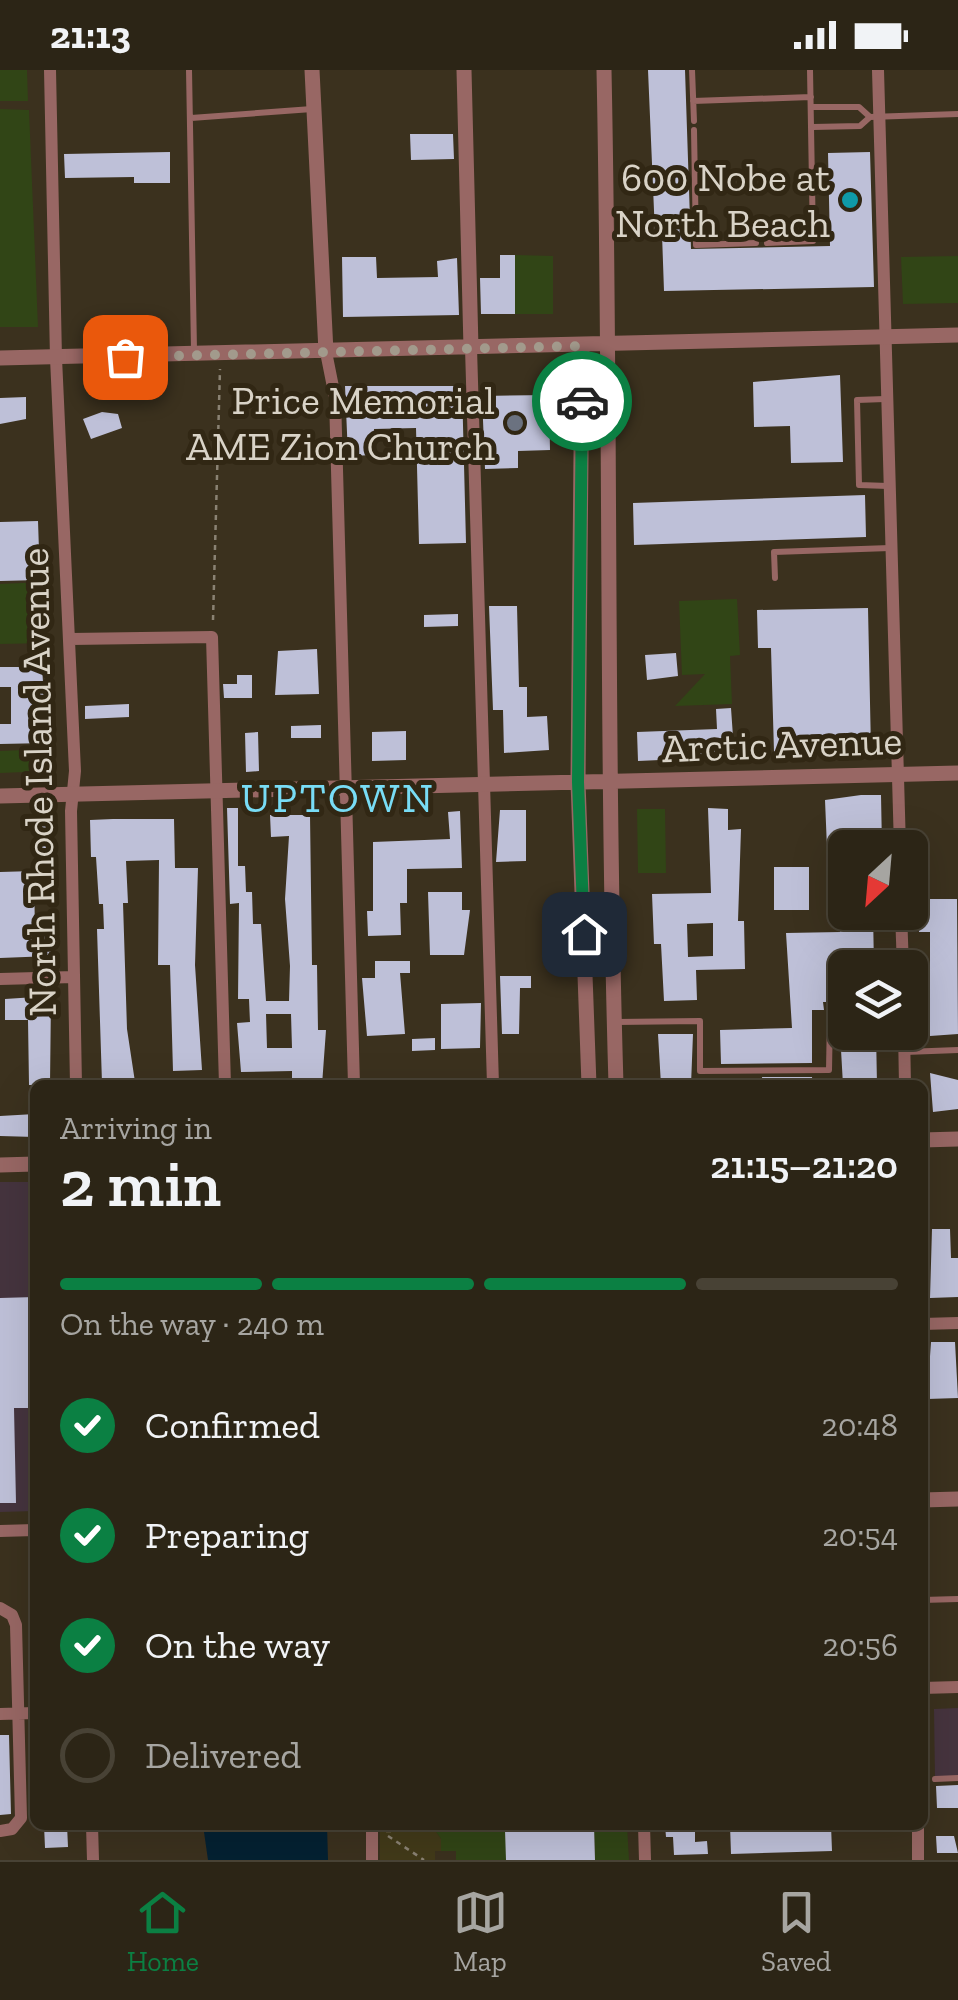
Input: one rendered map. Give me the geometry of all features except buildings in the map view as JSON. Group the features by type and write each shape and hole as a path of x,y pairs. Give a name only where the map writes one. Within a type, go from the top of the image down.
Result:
{"street":[{"name":"North Rhode Island Avenue","path":"50,70 56,358 72,639 76,1080"},
{"path":"312,70 326,352 335,397 354,1080"},
{"path":"464,70 492,1080"},
{"path":"604,70 610,346 607,782 616,1080"},
{"path":"878,70 874,117 886,339 900,830"},
{"path":"0,358 194,357 958,335"},
{"path":"582,346 578,782 589,1080"},
{"path":"72,639 212,637 220,790 225,1080"},
{"name":"Arctic Avenue","path":"0,796 958,773"},
{"path":"0,979 74,977"},
{"path":"905,1052 905,1080"},
{"path":"928,1140 958,1139"},
{"path":"0,1165 30,1164"},
{"path":"928,1324 958,1323"},
{"path":"928,1500 958,1498"},
{"path":"0,1531 30,1530"},
{"path":"0,1608 12,1615 16,1626 28,1713 21,1818 12,1828 0,1830"},
{"path":"928,1688 958,1687"},
{"path":"0,1714 28,1713"},
{"path":"92,1830 93,1860"},
{"path":"372,1830 372,1860"},
{"path":"644,1830 645,1860"},
{"path":"918,1830 918,1860"}],"lane":[{"path":"189,70 194,357"},
{"path":"692,70 696,245 756,243"},
{"path":"767,243 813,242 810,70"},
{"path":"694,101 811,98"},
{"path":"812,107 859,107 874,117"},
{"path":"191,118 312,110"},
{"path":"812,127 860,126 874,117 958,114"},
{"path":"887,399 857,400 859,485 890,486"},
{"path":"775,578 774,552 892,548"},
{"path":"614,1022 700,1021 700,1072 829,1070 829,1050"},
{"path":"905,1052 958,1050"},
{"path":"928,1600 958,1600"},
{"path":"936,1779 958,1778"}],"path":[{"path":"212,637 220,356"},
{"path":"376,1830 424,1860"}],"shaded area":[{"path":"0,1182 30,1182 30,1511 0,1512"},
{"path":"958,1708 958,1778 935,1779 934,1709"}],"green space":[{"path":"0,70 27,70 28,101 0,101"},
{"path":"0,109 29,110 38,327 0,327"},
{"path":"515,255 553,256 553,314 515,314"},
{"path":"958,256 958,303 903,304 901,257"},
{"path":"45,582 47,643 0,644 0,584"},
{"path":"737,599 740,655 730,656 732,704 675,706 705,674 682,675 679,601"},
{"path":"48,749 49,771 0,773 0,751"},
{"path":"637,809 665,809 666,873 638,873"},
{"path":"435,1830 533,1830 506,1860 456,1860 456,1851 441,1851 441,1839"},
{"path":"594,1830 627,1830 629,1860 595,1860"}],"sand":[{"path":"435,1830 441,1839 441,1851 435,1851 435,1860 380,1860 380,1831"}],"water":[{"path":"204,1830 327,1830 328,1860 208,1860"}],"way so far":[{"path":"125,357 582,346 582,401"}],"place":[{"name":"600 Nobe at North Beach","path":"850,200"},
{"name":"Price Memorial AME Zion Church","path":"515,423"}],"district":[{"name":"UPTOWN","path":"338,797"}],"route":[{"path":"582,401 578,782 584,934"}]}
